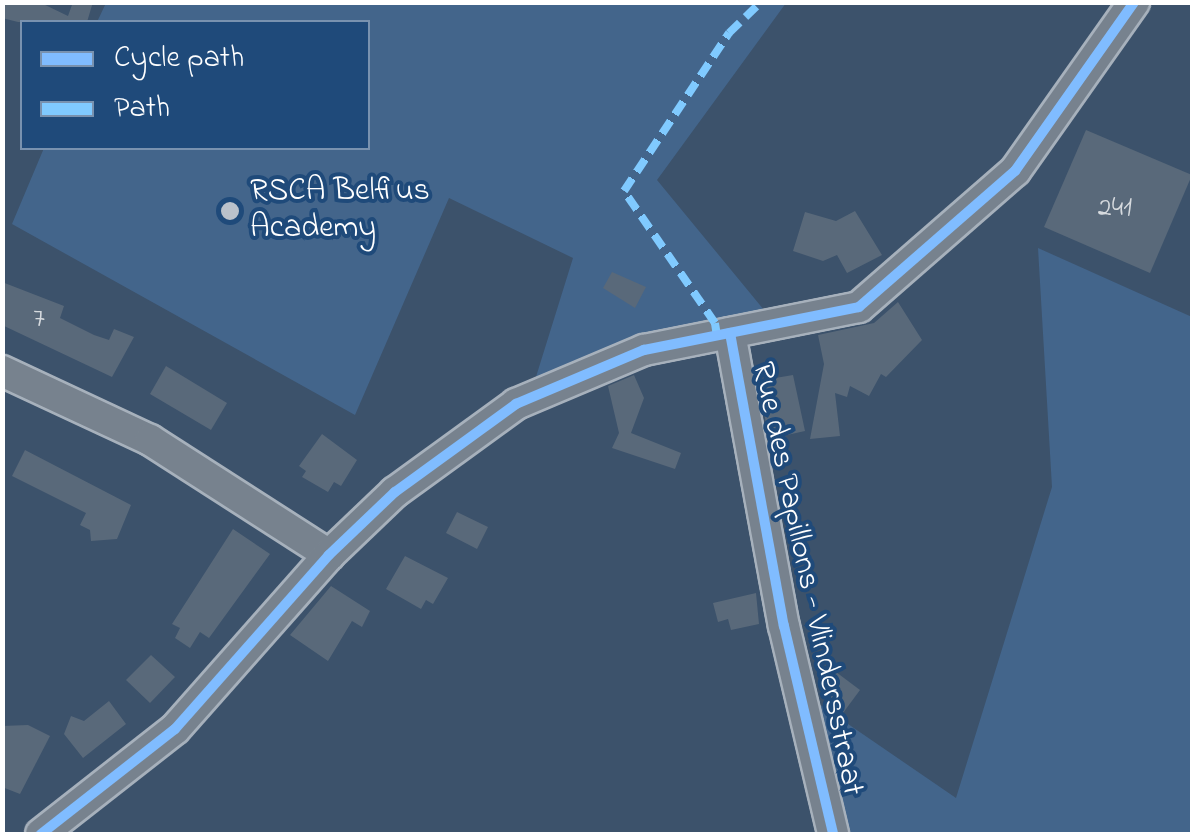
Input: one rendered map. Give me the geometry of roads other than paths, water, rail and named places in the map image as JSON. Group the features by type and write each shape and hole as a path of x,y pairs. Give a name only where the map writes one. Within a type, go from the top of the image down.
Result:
{"street":[{"path":"42,834 175,729 329,555 395,492 516,404 595,366 860,307 1015,171 1134,2"},
{"name":"Rue des Papillons - Vlindersstraat","path":"730,334 784,626 833,834"},
{"path":"2,371 150,440 329,555"}],"place":[{"name":"RSCA Belfius Academy","path":"230,211"}]}
